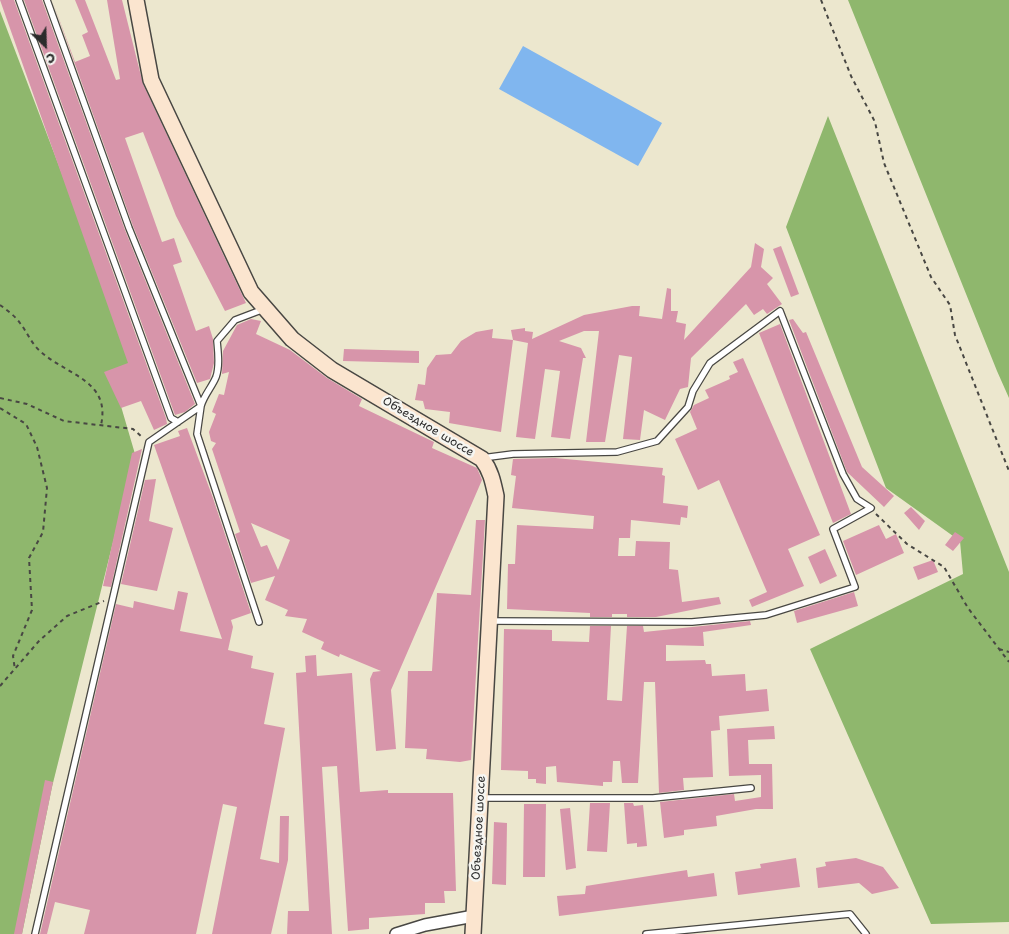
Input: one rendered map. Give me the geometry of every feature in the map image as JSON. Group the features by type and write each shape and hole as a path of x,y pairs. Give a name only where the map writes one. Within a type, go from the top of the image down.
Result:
{"street":[{"name":"Объездное шоссе","path":"136,0 151,80 251,292 292,340 332,370 480,458 489,468 496,496 473,934"},
{"path":"396,934 425,925 474,916"}],"lane":[{"path":"19,0 171,418 178,422"},
{"path":"47,0 129,228 201,406"},
{"path":"259,622 197,434 201,406 216,376 219,355 217,341 235,320 264,309"},
{"path":"480,458 513,454 618,452 657,441 688,407 693,392 710,362 780,311 843,474 857,499 871,508 833,529 855,587 766,615 687,622 489,621"},
{"path":"34,934 149,442 201,406"},
{"path":"480,798 653,798 751,788"},
{"path":"646,934 850,914 866,934"}],"path":[{"path":"821,0 851,76 875,122 884,163 931,277 950,306 955,335 1009,472"},
{"path":"0,305 20,322 40,351 74,374 85,378 100,396 103,415 101,425"},
{"path":"0,398 27,404 64,421 133,429 149,442"},
{"path":"0,408 26,424 37,448 47,488 43,532 29,558 32,610 13,656 15,670"},
{"path":"871,508 907,544 944,567 968,608 1009,662"},
{"path":"0,686 39,641 67,616 114,596"},
{"path":"999,649 1009,652"}],"green space":[{"path":"848,0 1009,0 1009,398 997,371"},
{"path":"0,11 131,355 118,396 135,454 52,787 22,934 0,934"},
{"path":"828,116 1009,572 1009,922 931,924 810,649 963,574 960,541 886,488 786,227"}],"water":[{"path":"523,46 662,123 638,166 499,89"}],"building":[{"path":"0,0 14,0 166,418 167,424 154,430 141,401 121,408 104,372 128,363"},
{"path":"24,0 42,0 125,230 195,404 185,412 175,415"},
{"path":"52,0 75,62 90,56 82,35 88,32 75,0 85,0 116,80 120,79 107,0 122,0 143,84 246,303 225,311 176,216 143,132 125,138 162,242 174,238 182,262 173,265 196,331 209,326 213,339 214,363 210,379 197,383 133,226"},
{"path":"755,243 764,249 761,267 773,278 767,284 782,304 767,314 763,309 754,315 746,304 691,358 688,387 680,389 665,420 644,410 640,440 623,439 632,357 619,355 605,442 586,442 599,331 584,331 559,341 581,348 586,358 583,358 570,439 551,437 560,371 545,369 535,439 516,437 528,343 513,340 511,330 525,328 525,331 533,332 532,339 584,315 632,306 640,306 639,316 662,319 667,288 671,289 671,311 678,311 676,322 686,324 684,340 751,267"},
{"path":"781,246 799,294 791,297 773,249"},
{"path":"251,319 261,321 256,334 290,350 327,378 362,399 359,406 434,442 432,448 477,468 482,480 391,690 396,749 376,751 370,679 373,672 381,671 340,654 339,657 321,649 324,642 302,632 307,619 285,616 288,610 265,600 275,576 251,583 235,534 240,532 212,449 216,443 211,441 209,432 216,414 212,412 219,394 224,395 229,372 222,374 223,351 237,325","holes":["251,523 290,540 278,570 267,545 261,547"]},
{"path":"793,319 803,333 806,332 862,467 894,496 884,507 847,472 789,320"},
{"path":"780,324 851,514 833,523 759,333"},
{"path":"493,329 492,338 513,340 501,432 449,423 450,412 425,409 423,401 415,400 418,384 425,385 427,368 436,355 451,354 461,341 476,332"},
{"path":"344,349 419,351 419,363 343,361"},
{"path":"743,358 820,535 788,549 804,586 752,607 749,600 767,592 719,480 698,490 675,439 697,429 690,412 694,405 709,398 705,390 730,379 729,376 738,372 733,362"},
{"path":"187,428 213,498 251,613 231,620 233,627 228,650 253,656 251,668 274,673 264,724 285,728 260,859 279,863 280,816 289,816 288,860 271,934 212,934 237,807 223,804 196,934 84,934 90,910 55,902 47,934 40,934 116,604 133,608 134,601 174,610 178,591 188,593 180,631 222,639 154,445 180,436 178,431"},
{"path":"142,449 111,587 103,586 132,453"},
{"path":"555,458 663,468 662,475 665,476 663,503 688,506 687,518 681,517 680,525 631,520 630,538 619,538 618,556 635,556 636,541 670,542 669,569 678,570 682,602 719,597 721,604 656,617 627,617 627,614 612,614 612,617 590,617 590,613 507,609 508,564 515,564 517,525 593,529 594,516 512,508 516,476 511,475 513,459"},
{"path":"156,479 149,521 173,528 157,591 121,584 145,480"},
{"path":"911,507 925,521 919,530 904,513"},
{"path":"476,520 485,520 471,760 460,762 426,759 427,749 405,748 408,671 432,671 437,593 471,595"},
{"path":"879,525 886,539 896,534 904,553 856,575 843,541"},
{"path":"955,532 964,538 953,551 945,545"},
{"path":"825,549 837,576 820,584 808,557"},
{"path":"933,560 938,572 918,580 913,567"},
{"path":"854,592 858,606 797,623 794,611"},
{"path":"750,621 751,625 703,632 704,646 666,645 666,661 705,660 706,664 711,664 712,676 745,674 746,691 767,689 769,711 719,716 720,730 711,731 713,777 683,778 684,790 659,793 655,682 644,682 638,783 622,783 620,761 613,761 612,782 603,782 603,786 557,782 556,766 546,767 546,784 536,783 536,779 528,779 528,771 501,770 504,629 552,630 552,641 589,642 590,626 611,626 607,700 622,701 627,626 643,626 644,632"},
{"path":"316,655 317,676 352,673 360,792 388,790 388,793 453,793 456,891 444,891 445,903 425,903 425,914 369,918 369,929 348,931 337,766 322,767 332,934 287,934 288,911 309,911 296,673 306,672 305,656"},
{"path":"774,726 775,739 748,740 749,764 772,764 773,809 756,809 716,816 717,826 684,830 684,835 664,838 660,802 734,794 735,801 761,797 761,775 729,776 727,729"},
{"path":"45,780 53,782 22,934 14,934"},
{"path":"590,803 610,803 607,852 587,851"},
{"path":"624,803 633,803 634,806 643,805 647,846 637,847 637,843 627,844"},
{"path":"524,804 546,804 545,877 523,877"},
{"path":"570,808 576,868 566,870 560,809"},
{"path":"494,822 507,823 506,885 492,884"},
{"path":"796,858 800,887 738,895 735,872 761,868 760,864"},
{"path":"856,858 883,867 899,888 872,894 859,883 818,888 816,868 826,866 825,862"},
{"path":"687,870 688,877 714,873 717,896 559,916 557,896 585,894 586,886"}]}
